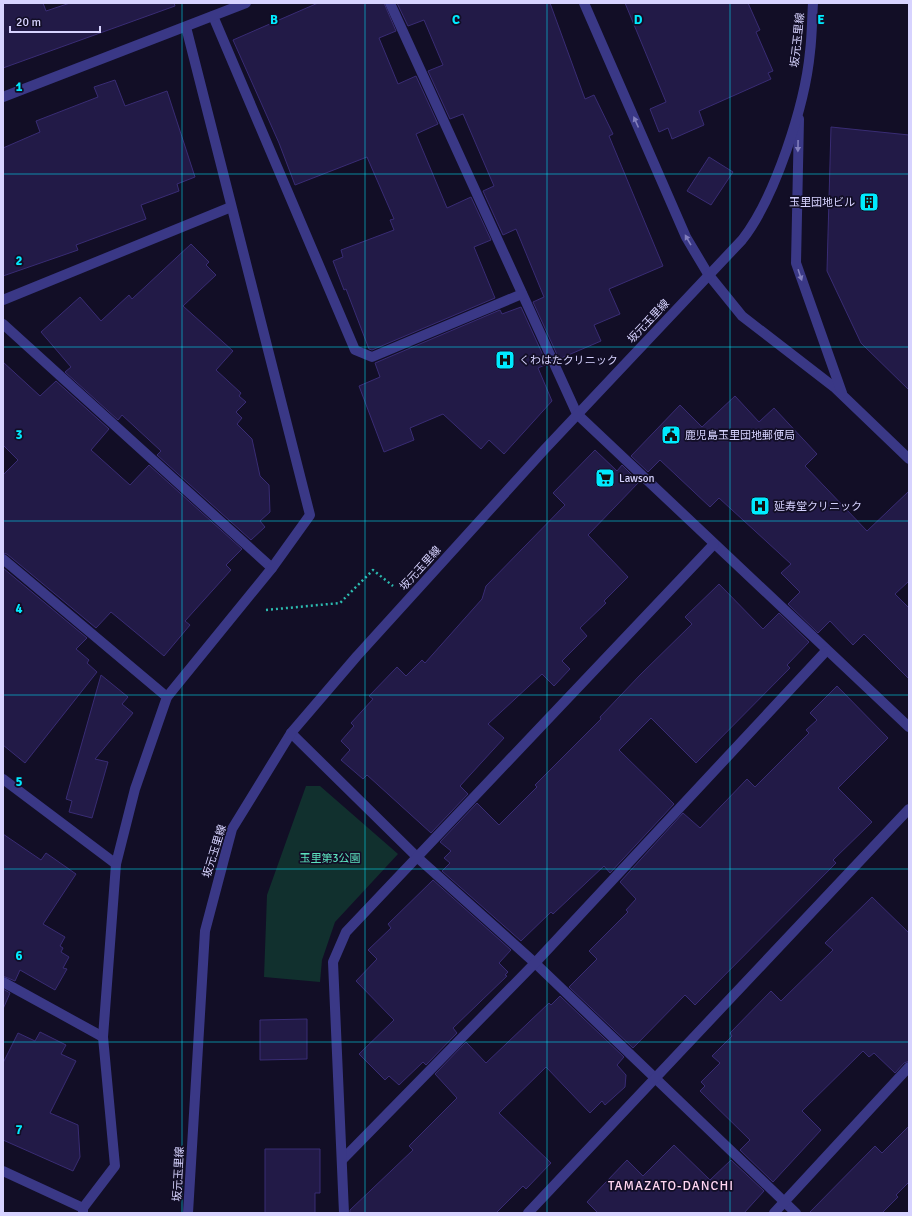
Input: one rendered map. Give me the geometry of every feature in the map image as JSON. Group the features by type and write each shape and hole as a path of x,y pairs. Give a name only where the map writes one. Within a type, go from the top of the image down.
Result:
{"street":[{"path":"3,97 246,3"},
{"path":"390,3 577,414 826,651 909,727"},
{"path":"584,3 686,237 708,274 742,316 843,396 909,459"},
{"name":"坂元玉里線","path":"188,1213 205,931 232,829 291,733 409,598 577,414 708,274 742,240 754,224 779,170 799,107 810,53 813,3"},
{"path":"213,16 355,350 372,357 522,294"},
{"path":"3,1171 80,1211 115,1166 103,1037 116,864 135,789 167,697 272,568 310,516 186,27"},
{"path":"799,107 796,263 843,396"},
{"path":"3,300 232,207"},
{"path":"3,324 272,568"},
{"path":"344,1213 333,962 346,932 418,858 714,544"},
{"path":"3,559 167,697"},
{"path":"342,1160 535,962 826,651"},
{"path":"291,733 418,858 535,962 796,1213"},
{"path":"3,779 116,864"},
{"path":"528,1213 909,809"},
{"path":"3,982 103,1037"},
{"path":"774,1213 909,1067"}],"path":[{"path":"234,613 340,603 373,570 409,598"}],"green space":[{"name":"玉里第3公園","path":"306,786 320,786 398,854 335,922 322,960 320,982 264,977 267,895"}],"building":[{"path":"3,3 43,3 46,11 70,3 174,3 175,6 3,68"},
{"path":"318,3 384,3 396,31 379,38 398,84 416,76 438,124 416,134 447,208 471,197 491,240 474,247 495,298 372,350 369,349 346,289 344,290 333,261 343,257 341,250 394,230 390,220 394,219 367,157 295,185 279,143 233,40"},
{"path":"397,3 550,3 585,99 594,95 613,134 609,136 663,266 609,289 620,314 594,325 601,341 559,359 533,302 544,297 516,229 503,235 483,191 494,186 463,114 450,119 428,71 443,65 424,20 408,26"},
{"path":"625,3 748,3 760,30 756,32 773,71 768,73 771,79 699,111 704,125 672,139 668,128 659,132 650,109 666,102"},
{"path":"115,80 125,106 167,91 195,177 177,184 179,191 141,205 146,219 76,245 78,250 3,276 3,148 40,132 36,121 98,97 94,87"},
{"name":"玉里団地ビル","path":"831,127 909,135 909,390 861,343 827,271"},
{"path":"709,157 733,172 711,205 687,191"},
{"path":"191,244 209,262 206,265 216,275 183,306 233,351 216,370 241,393 239,396 246,402 236,412 242,418 237,424 252,439 260,476 269,485 270,512 260,521 265,527 251,540 157,455 161,451 122,415 118,420 65,372 71,367 41,332 80,297 101,321 129,295 132,299"},
{"path":"521,307 547,364 538,368 552,401 504,454 489,440 481,449 443,414 410,428 414,440 384,452 359,386 380,377 375,363 500,310 502,314"},
{"path":"3,362 40,396 56,381 109,429 91,450 130,485 149,465 242,549 226,565 231,570 185,621 190,625 164,656 111,612 96,628 7,554 3,553 3,475 18,460 3,445"},
{"path":"735,396 759,422 774,408 817,454 805,466 867,531 909,491 909,581 895,594 909,608 909,679 864,634 853,645 830,621 818,633 788,604 800,592 781,573 791,564 719,498 710,507 660,460 648,472 631,456 680,405 702,427"},
{"path":"595,450 617,471 622,465 639,482 588,535 628,577 604,601 606,603 580,628 587,636 562,661 570,669 554,686 542,674 488,724 504,738 460,786 468,794 431,833 367,775 363,779 341,760 350,750 341,741 354,726 351,723 373,699 369,696 397,667 406,676 422,660 425,663 482,599 486,586 565,505 553,493"},
{"path":"3,568 87,638 76,649 89,660 87,663 97,672 25,763 3,745"},
{"path":"719,584 763,629 779,613 809,642 787,665 790,668 696,763 651,718 619,750 674,804 610,873 604,866 553,914 551,912 521,941 442,871 450,863 444,858 451,851 440,842 477,803 499,825 537,787 535,785 601,719 600,717 640,675 692,624 685,617"},
{"path":"101,675 128,697 122,704 133,713 95,759 108,762 92,818 69,812 72,801 66,799"},
{"path":"837,686 888,738 838,788 872,822 833,860 836,863 695,1005 685,995 633,1048 569,987 597,959 589,951 628,912 626,910 636,899 620,882 683,813 700,828 747,779 755,787 809,733 806,730 817,720 810,713"},
{"path":"3,834 41,860 46,853 76,874 43,924 65,937 60,946 63,948 61,952 69,957 63,968 67,969 55,990 20,970 15,981 3,976"},
{"path":"433,880 511,950 499,963 508,972 505,975 507,976 453,1028 457,1033 426,1065 423,1062 399,1085 389,1076 385,1080 359,1054 394,1020 356,981 377,959 368,950 391,928 388,924"},
{"path":"872,897 909,933 909,1061 904,1063 895,1073 874,1053 869,1057 863,1051 802,1111 821,1130 773,1182 740,1150 750,1140 700,1091 705,1086 701,1082 720,1063 712,1056 732,1036 730,1033 771,991 781,1001 833,950 825,943"},
{"path":"3,989 10,993 3,1009"},
{"path":"560,996 624,1057 617,1065 626,1075 625,1087 605,1105 602,1101 590,1113 546,1067 499,1113 551,1163 526,1189 523,1186 496,1213 350,1213 350,1210 413,1150 409,1146 457,1098 435,1074 466,1042 486,1063 549,1003 551,1005"},
{"path":"307,1019 307,1059 260,1060 260,1020"},
{"path":"40,1032 66,1045 61,1054 76,1061 50,1113 78,1125 80,1157 73,1171 3,1140 3,1063 18,1033 35,1041"},
{"path":"909,1126 909,1182 896,1195 898,1197 882,1213 809,1213 875,1146 882,1153"},
{"path":"674,1145 710,1180 731,1160 764,1191 744,1213 598,1213 587,1202 627,1160 643,1176"},
{"path":"265,1149 320,1149 320,1193 315,1193 315,1213 265,1213"}],"place":[{"name":"玉里団地ビル","path":"869,202"},
{"name":"くわはたクリニック","path":"505,360"},
{"name":"鹿児島玉里団地郵便局","path":"671,435"},
{"name":"Lawson","path":"605,478"},
{"name":"延寿堂クリニック","path":"760,506"}],"district":[{"name":"TAMAZATO-DANCHI","path":"671,1185"}]}
